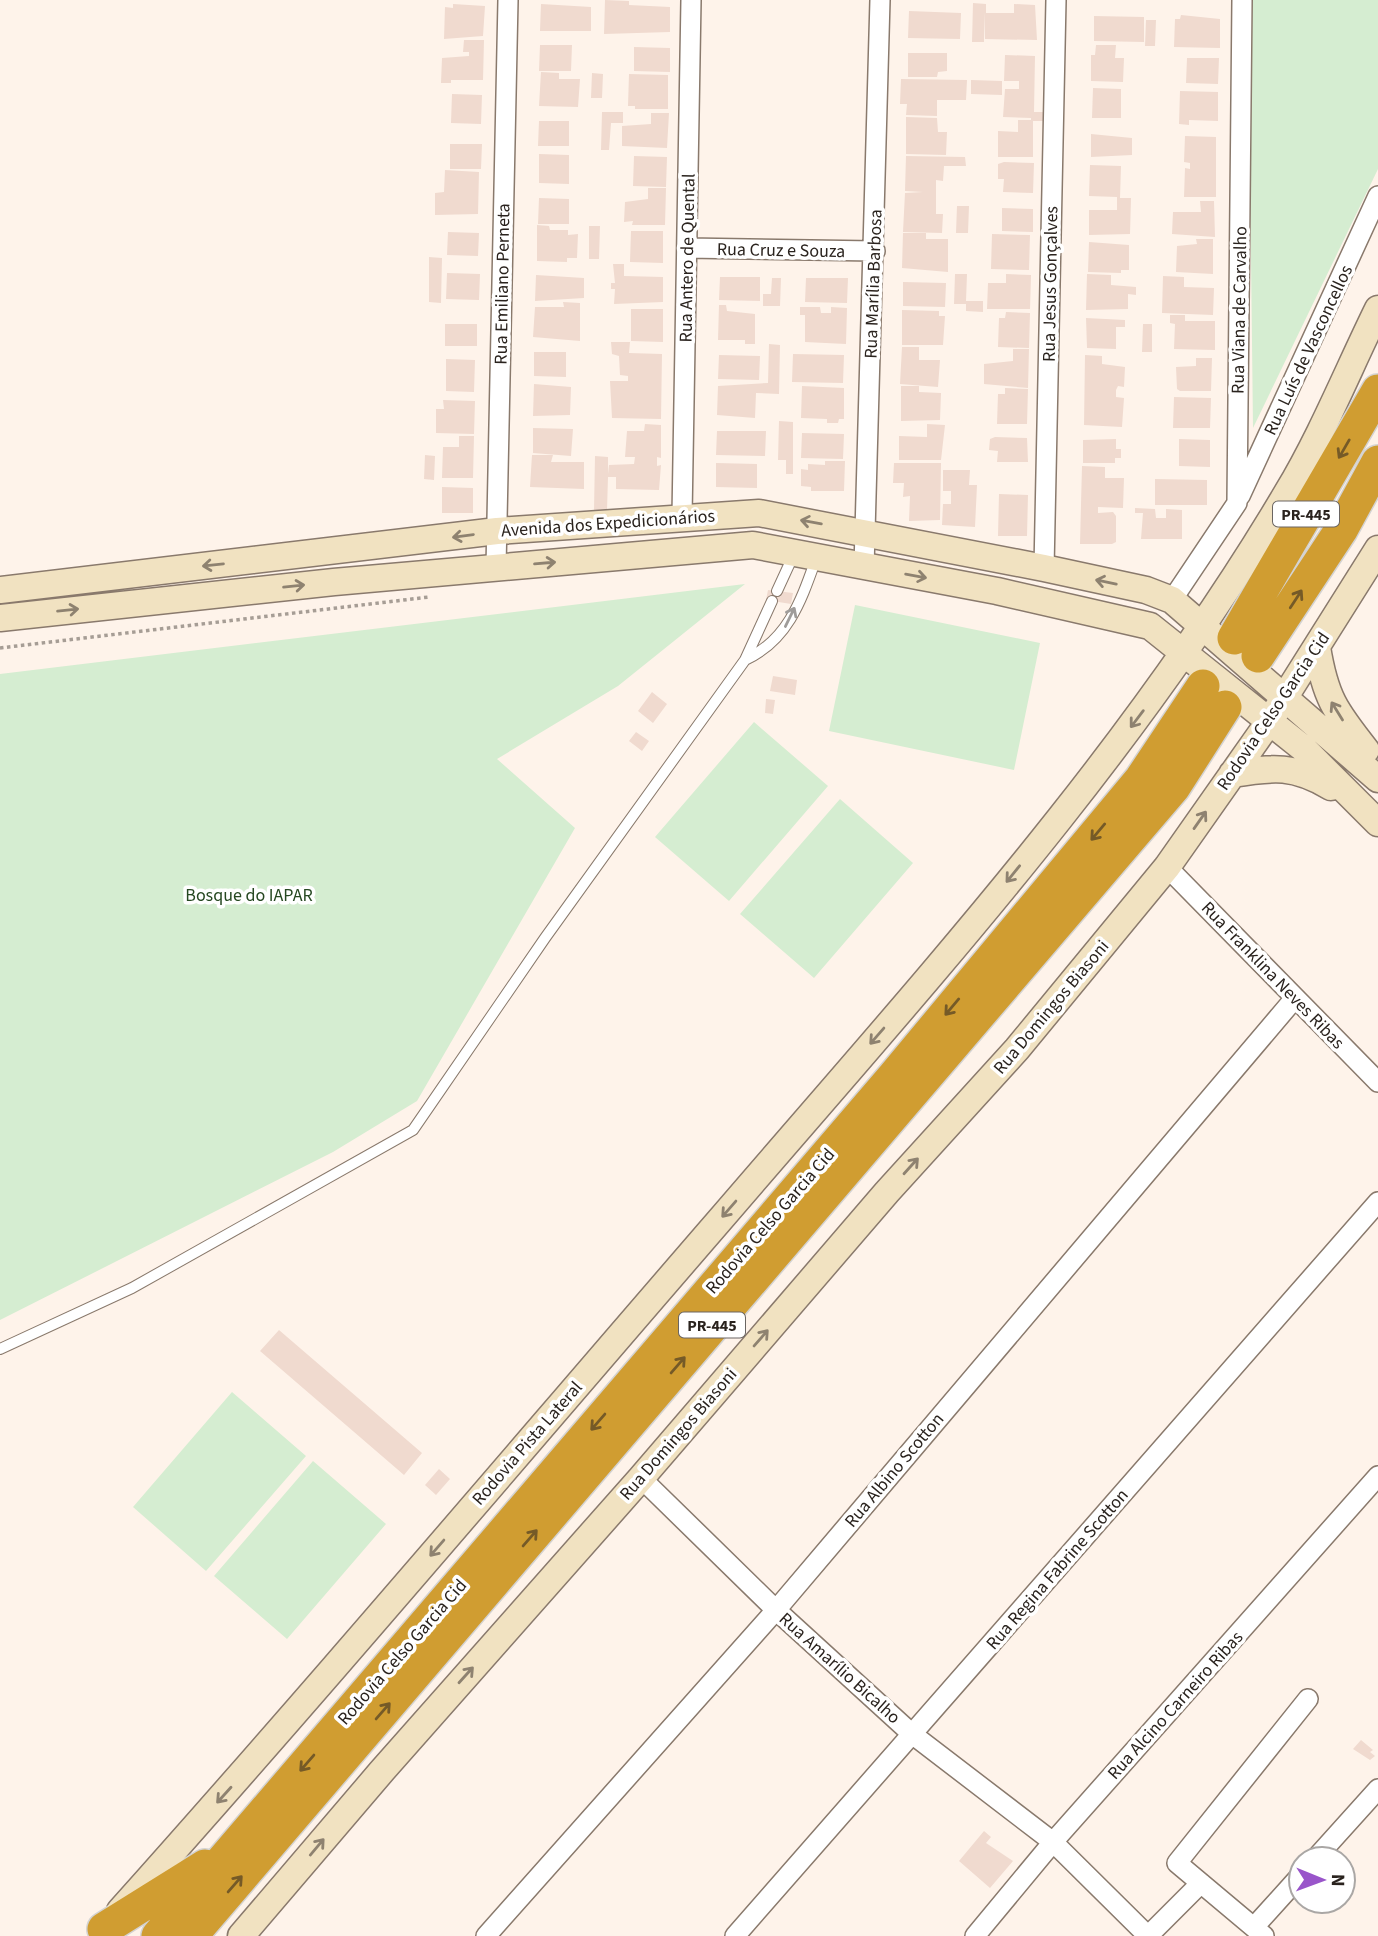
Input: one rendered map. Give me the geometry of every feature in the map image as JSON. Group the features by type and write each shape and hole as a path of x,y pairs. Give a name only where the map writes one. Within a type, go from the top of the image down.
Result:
{"highway":[{"name":"PR-445","path":"1378,391 1246,647 1341,530 1378,461"},
{"name":"Rodovia Celso Garcia Cid","path":"158,1936 894,1076 1141,779 1214,697 1174,787 191,1936"},
{"path":"101,1932 234,1848"}],"main road":[{"name":"PR-445","path":"1165,681 1287,494 1378,309"},
{"name":"Avenida dos Expedicionários","path":"0,590 497,531 682,516 759,513 866,531 1044,568 1146,590 1172,600 1378,779"},
{"name":"Avenida dos Expedicionários","path":"0,618 496,567 753,545 998,591 1150,626 1304,749 1369,794"},
{"name":"Rodovia Celso Garcia Cid","path":"1167,867 1286,697 1377,551"},
{"path":"1150,626 1165,681"},
{"path":"1317,647 1323,685 1335,711 1378,765"},
{"name":"Rodovia Pista Lateral","path":"101,1932 264,1749 953,947 1165,681"},
{"path":"1232,774 1272,767 1289,769 1369,794 1378,823"},
{"name":"Rua Domingos Biasoni","path":"241,1936 887,1192 1017,1049 1167,867"}],"street":[{"name":"Rua Emiliano Perneta","path":"496,567 508,0"},
{"name":"Rua Antero de Quental","path":"682,516 691,0"},
{"name":"Rua Marília Barbosa","path":"864,567 880,0"},
{"name":"Rua Jesus Gonçalves","path":"1044,568 1056,0"},
{"name":"Rua Viana de Carvalho","path":"1237,503 1242,0"},
{"name":"Rua Luís de Vasconcellos","path":"1237,503 1378,196"},
{"name":"Rua Cruz e Souza","path":"687,248 875,251"},
{"path":"1172,600 1237,503"},
{"name":"Rua Franklina Neves Ribas","path":"1167,867 1378,1082"},
{"name":"Rua Albino Scotton","path":"486,1936 776,1610 1295,998"},
{"name":"Rua Regina Fabrine Scotton","path":"735,1936 1378,1202"},
{"name":"Rua Alcino Carneiro Ribas","path":"975,1936 1053,1842 1378,1476"},
{"name":"Rua Amarílio Bicalho","path":"641,1478 776,1610 912,1734 1053,1842 1148,1936"},
{"path":"1287,1894 1259,1932 1177,1863 1308,1699"},
{"path":"1328,1845 1378,1789"},
{"path":"1148,1936 1201,1883"}],"lane":[{"path":"0,1349 132,1288 413,1130 545,938 745,660 774,596 805,555"},
{"path":"745,660 768,649 781,635 805,555"}],"path":[{"path":"0,648 429,597"}],"green space":[{"path":"1248,0 1378,0 1378,169 1253,428"},
{"name":"Bosque do IAPAR","path":"745,584 618,686 497,759 575,828 417,1101 333,1152 0,1320 0,674"},
{"path":"855,605 1040,643 1014,770 829,731"},
{"path":"754,722 828,786 729,901 655,837"},
{"path":"840,799 913,863 814,978 740,914"},
{"path":"232,1392 306,1456 206,1571 133,1507"},
{"path":"313,1461 386,1524 287,1639 214,1576"}],"building":[{"path":"605,0 629,1 629,5 670,7 670,32 604,34"},
{"path":"973,3 986,4 986,13 1014,13 1014,4 1035,5 1037,40 985,39 984,12 984,42 972,42"},
{"path":"453,4 485,6 483,36 444,39 445,7 453,8"},
{"path":"541,4 591,7 591,31 540,31"},
{"path":"909,11 961,13 960,39 908,38"},
{"path":"1181,15 1220,19 1220,48 1174,47 1175,19 1180,19"},
{"path":"1094,16 1144,17 1144,42 1094,41"},
{"path":"1146,20 1156,20 1155,46 1145,46"},
{"path":"464,40 484,40 483,80 451,80 451,83 441,83 442,58 469,56 469,52 463,52"},
{"path":"540,45 572,45 571,71 539,71"},
{"path":"1096,45 1116,45 1115,58 1124,58 1123,82 1091,81 1091,55 1095,55"},
{"path":"634,47 670,48 670,72 634,71"},
{"path":"908,53 947,53 947,71 938,72 937,77 908,77"},
{"path":"1005,55 1035,56 1034,112 1048,112 1048,121 1033,121 1033,157 998,157 998,131 1018,132 1018,120 1031,120 1003,117 1005,89 1019,89 1019,81 1004,81"},
{"path":"1187,58 1219,58 1218,84 1186,83"},
{"path":"541,72 559,73 559,79 580,79 578,107 539,106"},
{"path":"592,73 603,74 602,98 591,98"},
{"path":"629,74 668,75 668,109 635,109 635,106 628,106"},
{"path":"901,79 967,80 966,100 937,100 937,116 906,115 907,104 900,104"},
{"path":"971,80 1002,81 1002,95 971,94"},
{"path":"1093,88 1121,89 1121,118 1092,118"},
{"path":"1180,91 1218,92 1218,121 1189,120 1189,125 1179,124"},
{"path":"452,94 482,95 481,124 451,123"},
{"path":"602,112 623,112 623,123 611,123 609,150 601,150"},
{"path":"651,113 669,113 667,148 622,146 622,126 651,124"},
{"path":"906,117 937,118 938,132 947,132 946,155 906,154"},
{"path":"539,121 569,121 569,146 538,146"},
{"path":"1091,134 1132,138 1132,155 1091,157"},
{"path":"1185,136 1216,137 1216,197 1184,197 1185,168 1190,169 1190,163 1184,162"},
{"path":"450,144 482,144 481,169 450,169"},
{"path":"539,154 569,155 569,184 539,183"},
{"path":"634,156 667,157 666,187 633,186"},
{"path":"906,156 965,157 966,166 944,166 943,181 936,180 936,214 943,214 942,233 903,232 905,193 923,192 905,191"},
{"path":"1034,163 1033,193 1003,192 1004,179 998,179 998,164"},
{"path":"1090,165 1121,166 1120,198 1131,198 1130,234 1089,235 1089,210 1117,210 1117,197 1089,196"},
{"path":"445,170 479,172 478,214 435,215 435,193 444,192"},
{"path":"648,188 666,188 665,225 632,225 633,221 624,222 625,202 648,199"},
{"path":"539,198 569,199 569,224 538,224"},
{"path":"1200,201 1214,201 1215,237 1172,234 1173,212 1201,212"},
{"path":"957,206 969,206 968,233 956,233"},
{"path":"1002,208 1033,209 1033,232 1002,231"},
{"path":"537,225 549,226 550,230 568,230 568,235 578,234 577,258 567,258 567,262 537,261"},
{"path":"589,226 600,226 599,259 589,259"},
{"path":"631,231 663,231 663,263 630,262"},
{"path":"448,232 479,233 478,256 447,255"},
{"path":"903,233 926,233 926,239 948,239 948,272 902,268"},
{"path":"992,234 1030,235 1029,270 991,269"},
{"path":"1196,239 1213,239 1213,274 1176,272 1177,246 1197,244"},
{"path":"1089,242 1129,245 1129,270 1121,270 1121,273 1088,272"},
{"path":"429,257 442,258 441,303 429,302"},
{"path":"613,264 624,264 624,276 663,277 663,302 614,304 615,289 611,289 611,283 615,283"},
{"path":"447,273 480,274 479,300 446,299"},
{"path":"955,274 967,274 966,301 983,301 983,312 966,311 966,304 954,304"},
{"path":"1006,274 1031,275 1030,309 987,309 988,283 1006,283"},
{"path":"1087,274 1111,275 1111,285 1136,287 1136,295 1128,294 1128,309 1086,310"},
{"path":"536,275 584,278 584,298 535,301"},
{"path":"1163,276 1184,277 1184,287 1214,288 1213,315 1162,313"},
{"path":"720,277 760,277 760,301 719,300"},
{"path":"772,278 781,278 780,306 763,306 763,294 771,294"},
{"path":"806,278 848,278 847,303 805,302"},
{"path":"903,282 946,283 945,307 903,306"},
{"path":"563,302 580,303 580,341 533,337 535,307 564,307"},
{"path":"719,305 726,305 727,311 755,314 755,344 745,344 745,340 718,340"},
{"path":"800,307 820,307 821,313 831,313 831,307 847,308 846,344 805,342 805,315 800,315"},
{"path":"631,309 663,309 663,342 631,341"},
{"path":"902,310 939,311 939,316 945,316 943,345 902,345"},
{"path":"1006,312 1030,313 1029,348 998,347 999,318 1005,318"},
{"path":"1170,315 1185,315 1185,321 1215,321 1215,350 1174,349 1175,324 1170,323"},
{"path":"1086,318 1125,320 1125,327 1116,327 1116,349 1087,348"},
{"path":"445,324 477,324 477,346 445,346"},
{"path":"1143,324 1152,324 1152,352 1142,352"},
{"path":"611,342 630,342 629,353 662,354 661,419 612,418 610,381 628,381 628,376 620,375 619,356 612,354"},
{"path":"769,344 780,345 779,394 756,393 755,418 717,415 718,386 768,383"},
{"path":"902,347 919,347 919,360 940,360 938,387 900,384"},
{"path":"1013,349 1029,349 1028,388 984,384 984,364 1013,361"},
{"path":"534,352 566,352 566,377 534,376"},
{"path":"793,354 844,355 843,383 792,382"},
{"path":"719,355 760,356 759,380 718,379"},
{"path":"1085,355 1102,356 1102,364 1125,367 1124,387 1118,386 1116,390 1116,397 1124,398 1122,427 1084,425"},
{"path":"1196,358 1212,358 1211,391 1180,391 1177,389 1176,367 1196,366"},
{"path":"446,359 475,360 474,392 446,391"},
{"path":"534,384 571,387 570,415 533,416"},
{"path":"802,386 844,388 844,419 839,419 838,423 827,423 827,419 801,418"},
{"path":"901,386 919,386 919,392 941,393 940,420 901,421"},
{"path":"1005,388 1028,389 1027,424 997,424 998,394 1005,394"},
{"path":"1174,397 1211,398 1210,428 1173,428"},
{"path":"443,400 475,401 474,434 436,433 436,409 444,409"},
{"path":"779,421 793,422 793,474 786,474 786,460 778,460"},
{"path":"645,424 661,425 661,458 657,457 657,466 661,465 659,490 616,489 616,477 608,477 607,510 594,510 595,456 608,457 608,474 609,465 634,464 635,457 625,457 627,431 644,431"},
{"path":"927,424 945,425 941,460 899,460 899,436 927,437"},
{"path":"533,428 573,429 571,456 533,453"},
{"path":"717,431 766,431 765,456 716,455"},
{"path":"802,433 844,434 843,459 801,458"},
{"path":"459,436 474,436 473,478 442,478 443,447 459,447"},
{"path":"1027,438 1028,462 997,462 998,451 989,450 990,439"},
{"path":"1116,439 1116,449 1121,449 1121,458 1115,458 1115,463 1083,463 1083,440"},
{"path":"1179,439 1210,440 1210,467 1179,466"},
{"path":"425,455 435,456 434,480 424,479"},
{"path":"532,455 553,455 551,462 584,462 584,489 530,487"},
{"path":"825,461 845,461 844,491 811,491 811,487 801,486 801,469 808,470 808,464 825,465"},
{"path":"716,463 757,464 757,488 716,487"},
{"path":"894,463 941,463 940,520 909,521 910,496 903,497 904,483 893,483"},
{"path":"1082,466 1105,467 1105,478 1124,478 1123,508 1098,507 1098,513 1113,512 1116,516 1116,542 1112,544 1080,544"},
{"path":"943,470 970,470 969,485 977,485 975,527 942,525 943,504 951,504 951,491 943,491"},
{"path":"1155,479 1207,480 1207,505 1155,505"},
{"path":"442,487 473,488 473,513 442,513"},
{"path":"999,494 1028,495 1027,536 998,536"},
{"path":"1135,508 1155,509 1156,518 1166,518 1166,509 1182,510 1182,539 1141,539 1143,513 1135,513"},
{"path":"768,590 793,593 791,604 766,600"},
{"path":"773,676 797,680 795,695 770,691"},
{"path":"652,692 667,704 653,723 638,711"},
{"path":"766,699 775,700 773,714 765,713"},
{"path":"636,732 649,741 642,751 629,741"},
{"path":"279,1330 422,1453 404,1475 260,1351"},
{"path":"439,1469 450,1479 436,1495 425,1485"},
{"path":"1361,1740 1373,1750 1370,1752 1375,1756 1370,1760 1353,1749"},
{"path":"984,1831 991,1837 986,1843 1013,1861 990,1888 959,1861"}]}
